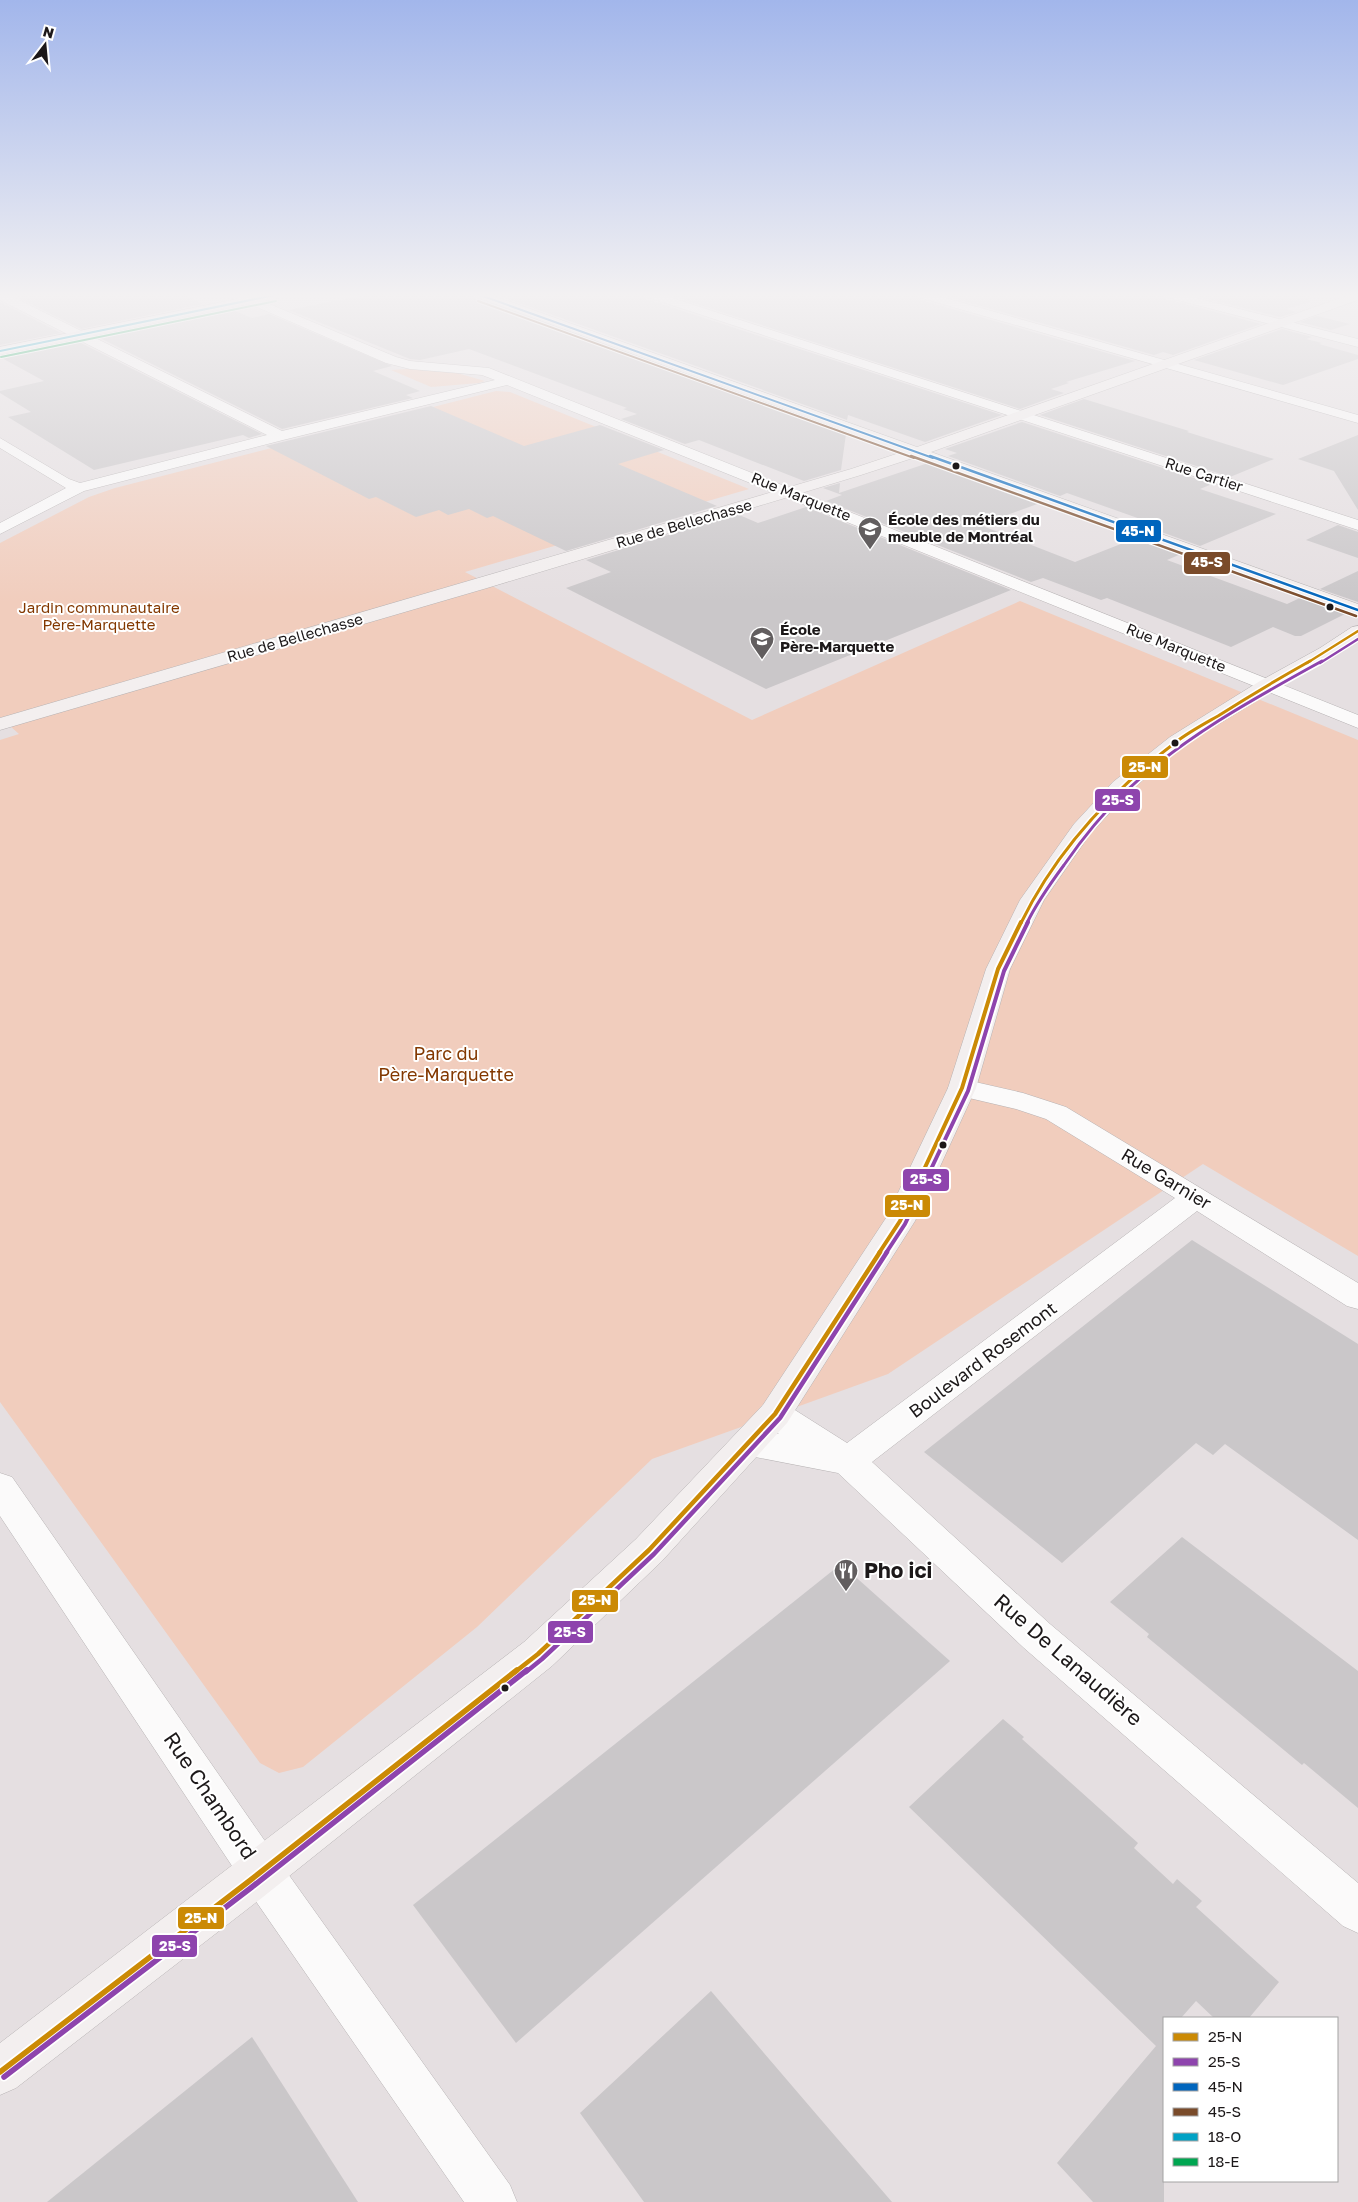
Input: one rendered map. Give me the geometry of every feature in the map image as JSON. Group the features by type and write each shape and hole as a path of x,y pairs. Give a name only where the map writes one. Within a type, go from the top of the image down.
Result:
{"main road":[{"path":"765,398 1358,610"},
{"name":"Rue de Bellechasse","path":"0,724 791,493 916,452 1070,398"},
{"path":"0,2072 262,1872 538,1654 649,1550 775,1414 900,1221 962,1088 998,969 1032,900 1082,830 1121,787 1177,741 1266,685 1326,652 1358,631"}],"street":[{"path":"204,398 280,436"},
{"path":"0,529 79,488 436,398"},
{"name":"Rue Marquette","path":"553,398 1358,722"},
{"name":"Rue Cartier","path":"969,398 1358,526"},
{"path":"1283,398 1358,419"},
{"path":"0,442 62,481 79,488"},
{"name":"Rue Garnier","path":"962,1088 1023,1102 1056,1114 1196,1197 1358,1298"},
{"name":"Boulevard Rosemont","path":"848,1461 910,1416 1196,1197"},
{"name":"Rue De Lanaudière","path":"775,1414 848,1461 1037,1636 1358,1911"},
{"path":"750,1442 848,1461"},
{"name":"Rue Chambord","path":"0,1487 262,1872 493,2202"}],"green space":[{"name":"Parc du Père-Marquette","path":"469,398 524,398 749,489 465,572 752,720 1020,601 1358,740 1358,1256 1203,1164 888,1374 652,1459 477,1627 303,1767 279,1773 260,1763 0,1402 0,740 19,734 0,717 0,543 89,497 115,488"}],"building":[{"path":"8,398 190,398 262,434 249,438 243,435 94,470 8,417 31,412"},
{"path":"220,398 413,398 282,429"},
{"path":"600,398 746,398 846,434 841,470 804,481 699,440 685,444 621,419 637,414 623,409 627,408"},
{"path":"785,398 949,398 1002,415 925,442 848,415 847,420"},
{"path":"985,398 1051,398 1020,409"},
{"path":"1084,399 1274,459 1230,477 1040,415"},
{"path":"431,406 524,446 600,425 664,450 618,464 717,506 566,551 493,516 487,518 469,509 448,515 439,510 416,517 376,497 369,499 266,446"},
{"path":"1022,422 1212,484 1200,489 1276,514 1200,546 1156,530 1163,527 1067,493 1060,496 948,456 957,453 945,449"},
{"path":"1358,435 1358,510 1334,471 1298,459"},
{"path":"928,463 1040,503 980,525 1075,562 1136,538 1181,554 1167,560 1287,604 1302,597 1347,613 1301,636 1295,636 1273,627 1231,647 1107,598 1101,600 1043,578 1031,582 826,501 842,495 823,488 840,483 839,493"},
{"name":"École Père-Marquette","path":"806,507 1011,590 766,689 566,588 611,572 586,560 737,514 758,523"},
{"path":"1338,525 1358,532 1358,558 1306,540"},
{"path":"1358,571 1358,602 1320,589"},
{"path":"1192,1240 1358,1344 1358,1540 1225,1444 1213,1455 1196,1443 1062,1563 924,1452"},
{"path":"1182,1537 1358,1671 1358,1808 1304,1763 1302,1765 1147,1637 1149,1634 1110,1602"},
{"path":"841,1564 950,1661 516,2043 413,1905"},
{"path":"1003,1719 1024,1737 1022,1739 1138,1843 1134,1848 1173,1884 1177,1879 1202,1901 1196,1907 1279,1982 1250,2017 1213,2017 1196,2001 1182,2017 1163,2017 1164,2202 1093,2202 1057,2163 1156,2046 909,1807"},
{"path":"711,1991 892,2202 644,2202 580,2113"},
{"path":"252,2037 358,2202 47,2202"}],"transit line":[{"name":"45-S","path":"748,398 1356,616"},
{"name":"45-N","path":"766,398 1358,610"},
{"name":"25-N","path":"0,2072 248,1882 538,1654 649,1550 775,1414 900,1221 962,1088 998,969 1032,900 1082,829 1121,787 1177,741 1267,685 1327,652 1358,631"},
{"name":"25-S","path":"4,2077 252,1887 542,1659 654,1554 780,1418 905,1224 968,1091 1004,971 1037,903 1087,833 1125,792 1181,746 1270,690 1330,657 1358,639"}],"place":[{"name":"École des métiers du meuble de Montréal","path":"870,550"},
{"name":"École Père-Marquette","path":"762,660"},
{"name":"Pho ici","path":"846,1592"}],"park label":[{"name":"Jardin communautaire Père-Marquette","path":"99,616"}]}
